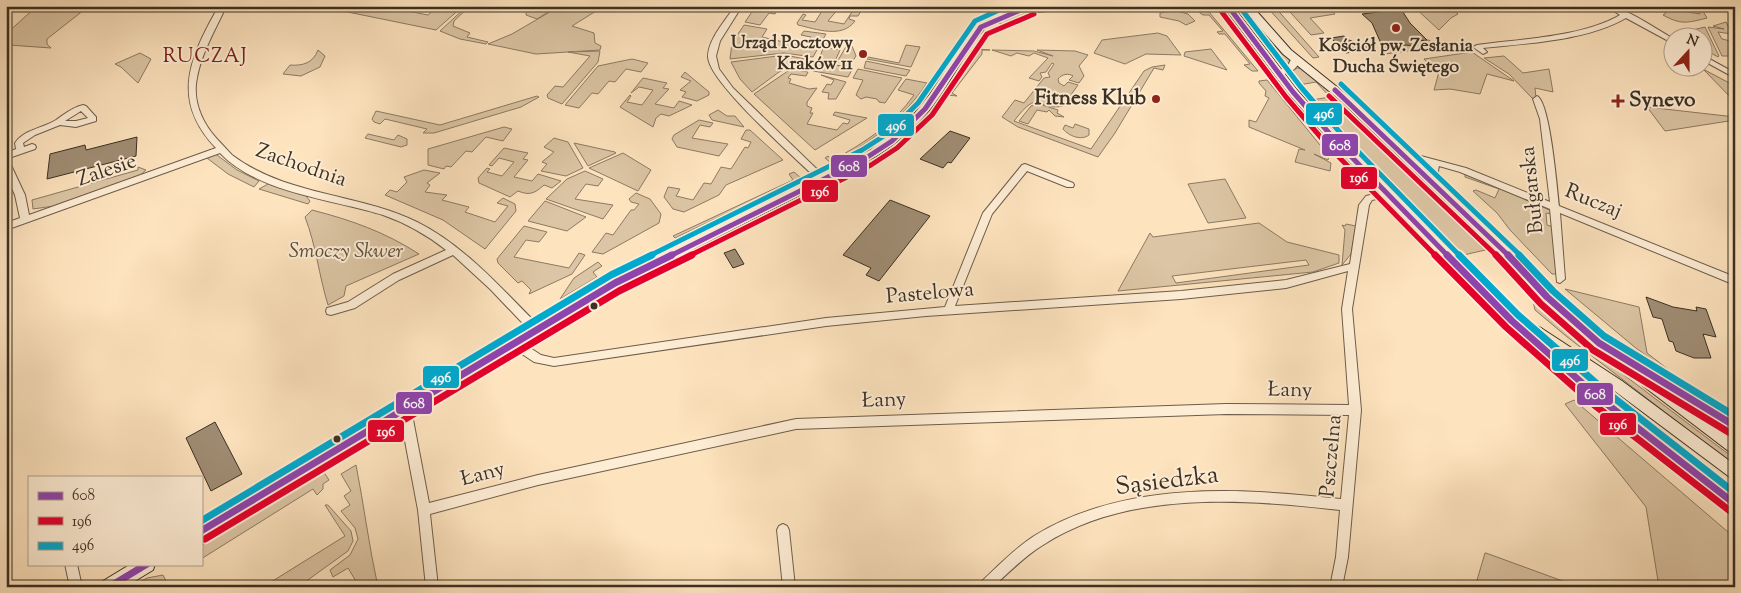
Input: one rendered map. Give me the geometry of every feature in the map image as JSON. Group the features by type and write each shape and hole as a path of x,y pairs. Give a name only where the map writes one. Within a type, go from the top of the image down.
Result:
{"main road":[{"path":"202,530 514,342 646,267 866,158 910,125 930,103 986,18 1008,6"},
{"path":"1228,6 1279,73 1337,142 1512,321 1574,377 1735,504"},
{"path":"1246,6 1295,59 1343,97 1499,245 1566,316 1735,449"},
{"path":"1488,295 1545,339 1617,385 1735,474"},
{"path":"1599,343 1735,426"},
{"path":"109,587 144,566"}],"street":[{"path":"740,6 716,41 712,56 715,70 730,90 823,180"},
{"path":"981,27 1031,6"},
{"path":"1609,6 1664,37"},
{"name":"Zachodnia","path":"219,13 203,48 192,83 196,119 219,150 247,169 266,178 392,215 424,230 455,250 536,330"},
{"path":"1483,52 1477,46 1592,30 1626,16"},
{"path":"1279,73 1291,69 1296,64 1295,59"},
{"path":"1714,64 1735,76"},
{"name":"Bułgarska","path":"1537,100 1544,119 1555,208 1560,279"},
{"path":"21,150 19,144 25,137 58,122"},
{"path":"6,156 32,146"},
{"name":"Zalesie","path":"6,227 219,150"},
{"name":"Ruczaj","path":"1402,154 1462,170 1735,281"},
{"path":"1433,183 1432,173 1436,162"},
{"path":"6,163 20,195 25,220"},
{"path":"948,311 988,213 1025,167 1070,185"},
{"name":"Pszczelna","path":"1336,587 1342,557 1355,410 1347,309 1364,205 1369,198 1387,194"},
{"path":"331,311 351,305 396,277 455,250"},
{"name":"Pastelowa","path":"514,342 538,359 554,362 826,322 948,311 1180,295 1276,285 1354,266"},
{"name":"Łany","path":"424,510 538,480 796,424 1226,408 1355,410"},
{"path":"405,409 424,510 432,587"},
{"name":"Sąsiedzka","path":"984,587 1039,540 1070,524 1112,510 1141,503 1240,496 1347,505"},
{"path":"783,530 789,587"},
{"path":"71,566 76,587"}],"green space":[{"path":"37,6 89,6 47,39 47,44 51,48 9,45 6,42 6,34"},
{"path":"331,6 382,6 428,15 434,10 448,11 453,6 463,6 436,30 328,8"},
{"path":"467,6 470,6 454,21 453,26 470,33 467,37 488,42 486,44 460,39 440,31"},
{"path":"527,6 558,6 537,19 526,15"},
{"path":"560,6 604,6 572,26 594,33 595,43 601,46 600,50 536,54 488,44 512,34"},
{"path":"756,6 780,6 775,14 769,13 760,25 745,22"},
{"path":"808,6 834,6 838,9 828,21 844,24 852,12 847,10 850,6 864,6 858,16 850,16 849,19 855,21 850,27 843,30 828,31 798,25 797,23 803,14 806,15 802,20 815,22 822,11 810,9 805,12"},
{"path":"1042,6 1090,6 1035,13 1003,25 997,22 1028,9"},
{"path":"1190,6 1204,6 1258,71 1252,71 1244,65 1250,64 1225,34 1217,32 1223,31 1209,15 1203,15"},
{"path":"1233,6 1237,6 1264,38 1290,59 1288,65 1280,67"},
{"path":"1266,6 1274,6 1319,57 1313,58"},
{"path":"1328,6 1335,14 1310,18 1324,33 1311,35 1290,12"},
{"path":"1413,6 1449,6 1458,14 1439,30"},
{"path":"1653,6 1674,6 1676,10 1700,14 1697,7 1701,8 1707,18 1680,22 1663,15 1666,13"},
{"path":"1173,10 1188,14 1195,21 1186,25 1179,21 1160,17 1160,13"},
{"path":"1230,19 1240,28 1270,68 1269,70 1265,71 1227,24 1227,20"},
{"path":"1726,22 1732,34 1718,32 1722,39 1735,42 1735,56 1722,56 1714,39 1714,28 1708,27 1724,29 1713,26"},
{"path":"744,25 767,29 762,37 805,47 811,37 801,35 804,31 826,34 813,57 784,53 730,59 732,43"},
{"path":"1158,33 1167,36 1181,55 1146,54 1125,64 1094,53 1102,40"},
{"path":"1429,40 1437,47 1385,54 1380,49 1404,44 1418,45 1417,41"},
{"path":"826,41 832,42 830,48 840,50 836,59 830,61 819,59"},
{"path":"847,45 852,46 856,56 850,65 837,62"},
{"path":"906,45 920,47 911,67 867,59 868,57 899,63"},
{"path":"1714,46 1719,56 1714,55"},
{"path":"976,49 990,50 982,50 982,54 952,93 957,96 947,95"},
{"path":"1211,49 1227,70 1184,56 1185,52"},
{"path":"318,50 325,56 320,67 301,76 283,74 290,65 299,65 310,61"},
{"path":"992,50 1034,51 1053,56 1037,50 1075,51 1088,55 1079,66 1084,76 1079,83 1069,80 1073,76 1069,74 1065,74 1058,79 1059,83 1064,86 1068,82 1078,85 1063,106 1054,107 1034,102 1014,121 1091,149 1144,71 1152,67 1165,65 1163,70 1154,68 1115,133 1098,157 1018,127 1002,117 1015,100 1024,103 1044,78 1050,77 1048,73 1054,64 1052,63 1046,72 1040,73 1042,77 1039,81 1029,78 1048,58 1034,53 1029,56 1017,53 1011,56"},
{"path":"600,51 598,62 562,104 548,98 547,95 555,86 563,87 590,56 568,52"},
{"path":"1472,52 1514,81 1487,74 1480,94 1450,89 1434,90 1440,68 1433,69 1424,59"},
{"path":"140,53 151,59 138,83 121,67 115,64"},
{"path":"785,55 805,59 779,72 752,92 740,79 731,62"},
{"path":"1504,56 1523,73 1549,69 1553,92 1535,88 1536,99 1532,98 1509,74 1484,58"},
{"path":"632,59 648,63 641,72 626,69 615,82 609,81 598,94 592,93 579,108 565,105 598,66"},
{"path":"866,61 910,70 906,76 864,68"},
{"path":"819,62 853,68 848,77 813,71"},
{"path":"1297,68 1301,68 1332,92 1330,94 1343,104 1460,222 1481,240 1485,239 1512,266 1508,266 1490,249 1459,256 1312,110 1299,93 1301,91 1312,100 1330,97 1316,82 1299,85 1286,75"},
{"path":"791,69 808,72 806,76 791,74 788,78 791,79 789,83 809,89 817,88 807,102 807,106 812,108 810,113 813,113 807,124 837,130 843,123 848,124 850,120 833,115 835,112 867,118 815,150 754,94"},
{"path":"858,69 902,78 885,103 866,97 861,99 856,95 863,80 853,78"},
{"path":"685,72 709,92 709,95 697,101 682,97 686,92 680,90 691,81 681,77"},
{"path":"821,75 846,82 836,99 828,99 829,93 822,92 827,84 831,85 834,80"},
{"path":"1714,75 1735,86 1735,102 1712,78 1714,78"},
{"path":"643,78 667,83 663,88 669,89 655,104 674,108 679,101 692,105 669,116 661,114 656,118 653,127 620,107 630,95 627,102 642,105 653,90 639,87 631,93"},
{"path":"906,79 927,83 908,108 872,139 845,156 831,163 825,158 828,156 833,160 845,154 888,124 914,95 898,90"},
{"path":"1267,80 1329,156 1328,160 1314,154 1331,163 1330,171 1295,162 1299,149 1305,150 1249,127 1249,120 1256,122 1269,98 1265,96 1266,91 1259,83 1259,81"},
{"path":"930,86 935,87 924,102 900,127 873,147 827,172 823,171 868,145 896,124 920,100"},
{"path":"537,96 539,97 521,107 434,133 423,133 427,129 385,119 380,124 372,119 376,111 440,125"},
{"path":"1039,104 1058,110 1057,113 1064,117 1055,116 1049,110 1047,112 1037,110 1028,124 1019,121 1031,106"},
{"path":"1647,107 1735,117 1735,120 1665,131"},
{"path":"718,110 727,116 735,116 744,127 712,120 709,115"},
{"path":"699,120 713,123 710,127 700,125 692,138 728,144 719,156 677,147 672,139 674,135"},
{"path":"1075,124 1089,129 1089,135 1082,138 1075,137 1063,129 1065,125 1073,128"},
{"path":"504,127 512,129 503,141 486,137 472,152 466,151 451,167 446,166 444,169 428,165 428,149"},
{"path":"746,130 750,130 783,160 726,185 719,195 684,212 673,209 664,197 668,187 680,189 676,196 693,200 704,183 711,184 721,167 731,169 745,147 748,148 751,142 741,139"},
{"path":"368,134 394,140 398,135 407,139 407,145 401,147 365,138"},
{"path":"554,138 568,142 583,168 566,176 541,171 547,164 542,162 554,152 544,147"},
{"path":"574,143 615,152 616,153 588,166"},
{"path":"504,148 528,153 523,159 528,160 514,177 532,181 538,174 561,181 552,188 544,185 532,193 518,191 510,197 479,183 478,178 487,168 490,169 487,172 502,176 514,162 499,158 492,166 489,165"},
{"path":"213,152 237,170 259,181 254,187 228,174 203,155"},
{"path":"623,153 651,170 638,191 589,168"},
{"path":"138,167 146,170 138,177 54,206 33,209 32,200 138,170"},
{"path":"424,170 440,173 427,183 430,185 425,192 447,195 442,200 469,207 465,212 495,222 508,206 497,203 503,198 515,204 516,211 485,249 443,220 385,195 390,190 397,192 407,182 404,177"},
{"path":"585,171 603,179 598,186 586,184 575,199 613,205 603,219 546,199 567,179"},
{"path":"794,172 801,178 675,238 673,236 793,180 789,174"},
{"path":"1465,174 1552,211 1552,214 1546,213 1547,225 1553,227 1556,274 1552,274 1510,230 1497,213 1473,191 1476,190 1495,198 1499,189 1465,177"},
{"path":"811,177 811,180 656,256 561,308 558,305 668,246"},
{"path":"1225,179 1246,218 1208,223 1188,184"},
{"path":"268,184 306,196 310,201 308,204 259,189"},
{"path":"636,193 650,199 661,214 659,223 603,254 592,252 606,233 613,235 631,210 634,210 639,204 631,202 629,199"},
{"path":"545,201 586,217 567,231 528,221"},
{"name":"Smoczy Skwer","path":"312,210 367,228 393,239 419,254 346,286 344,296 328,305 305,217"},
{"path":"1259,223 1287,242 1339,255 1339,263 1313,272 1118,291 1150,233 1153,237","holes":["1306,260 1309,265 1176,283 1172,276"]},
{"path":"1346,224 1356,226 1351,254 1342,265 1345,230 1342,225 1345,226"},
{"path":"524,226 547,232 539,242 526,240 514,257 569,268 579,253 585,255 572,274 529,294 531,290 522,281 518,283 498,263 497,259"},
{"path":"598,262 602,266 593,272 597,277 560,299 574,278"},
{"path":"1565,289 1639,307 1647,353 1683,381 1637,349"},
{"path":"1533,301 1595,353 1735,459 1735,466 1566,336 1535,310"},
{"path":"1558,353 1735,487 1735,497 1621,407"},
{"path":"1574,400 1735,538 1735,587 1659,587 1646,507 1565,404"},
{"path":"356,465 378,587 353,587 357,583 348,568 333,577 330,570 350,555 358,539 355,528 341,511 350,505 344,496 351,491 341,474"},
{"path":"323,471 329,480 323,484 323,489 317,495 313,489 202,558 202,546"},
{"path":"325,505 328,505 351,531 353,541 348,551 298,587 263,587 345,536"},
{"path":"1486,553 1579,587 1475,587"},
{"path":"163,575 166,581 157,587 131,587 147,578"}],"building":[{"name":"Kościół pw. Zesłania Ducha Świętego","path":"1401,9 1410,23 1427,40 1418,41 1417,46 1406,45 1383,48 1372,23 1362,14"},
{"path":"1344,36 1349,40 1372,49 1346,53 1331,38"},
{"path":"950,131 970,138 951,163 948,162 943,168 920,159"},
{"path":"137,137 136,156 47,179 50,154 85,145 86,150"},
{"path":"890,200 930,216 879,281 866,275 871,268 843,255"},
{"path":"735,249 744,264 733,268 724,253"},
{"path":"1646,297 1673,307 1697,311 1696,307 1706,309 1716,337 1703,334 1711,358 1694,358 1676,351 1673,342 1669,341 1662,319 1653,317"},
{"path":"215,422 242,474 211,491 186,438"}],"transit line":[{"name":"496","path":"202,520 611,275 862,150 887,134 918,103 975,21 1008,6"},
{"name":"608","path":"202,530 615,283 866,158 892,141 925,109 981,27 1030,6"},
{"name":"608","path":"1228,6 1293,92 1337,142 1512,321 1598,397 1735,504"},
{"name":"496","path":"1239,6 1300,86 1343,136 1518,315 1604,390 1735,493"},
{"name":"196","path":"1221,11 1286,97 1330,148 1506,327 1593,404 1730,511"},
{"name":"196","path":"205,539 619,291 871,165 897,148 932,115 987,34 1034,14"},
{"name":"496","path":"1341,84 1505,239 1553,291 1604,336 1735,416"},
{"name":"608","path":"1335,90 1499,245 1547,297 1599,343 1735,426"},
{"name":"196","path":"1329,96 1493,251 1541,304 1593,350 1730,433"},
{"name":"608","path":"109,587 144,566"}],"place":[{"name":"Kościół pw. Zesłania Ducha Świętego","path":"1396,28"},
{"name":"Urząd Pocztowy Kraków 11","path":"863,54"},
{"name":"Fitness Klub","path":"1156,99"},
{"name":"Synevo","path":"1618,101"}],"district":[{"name":"RUCZAJ","path":"205,57"}]}
